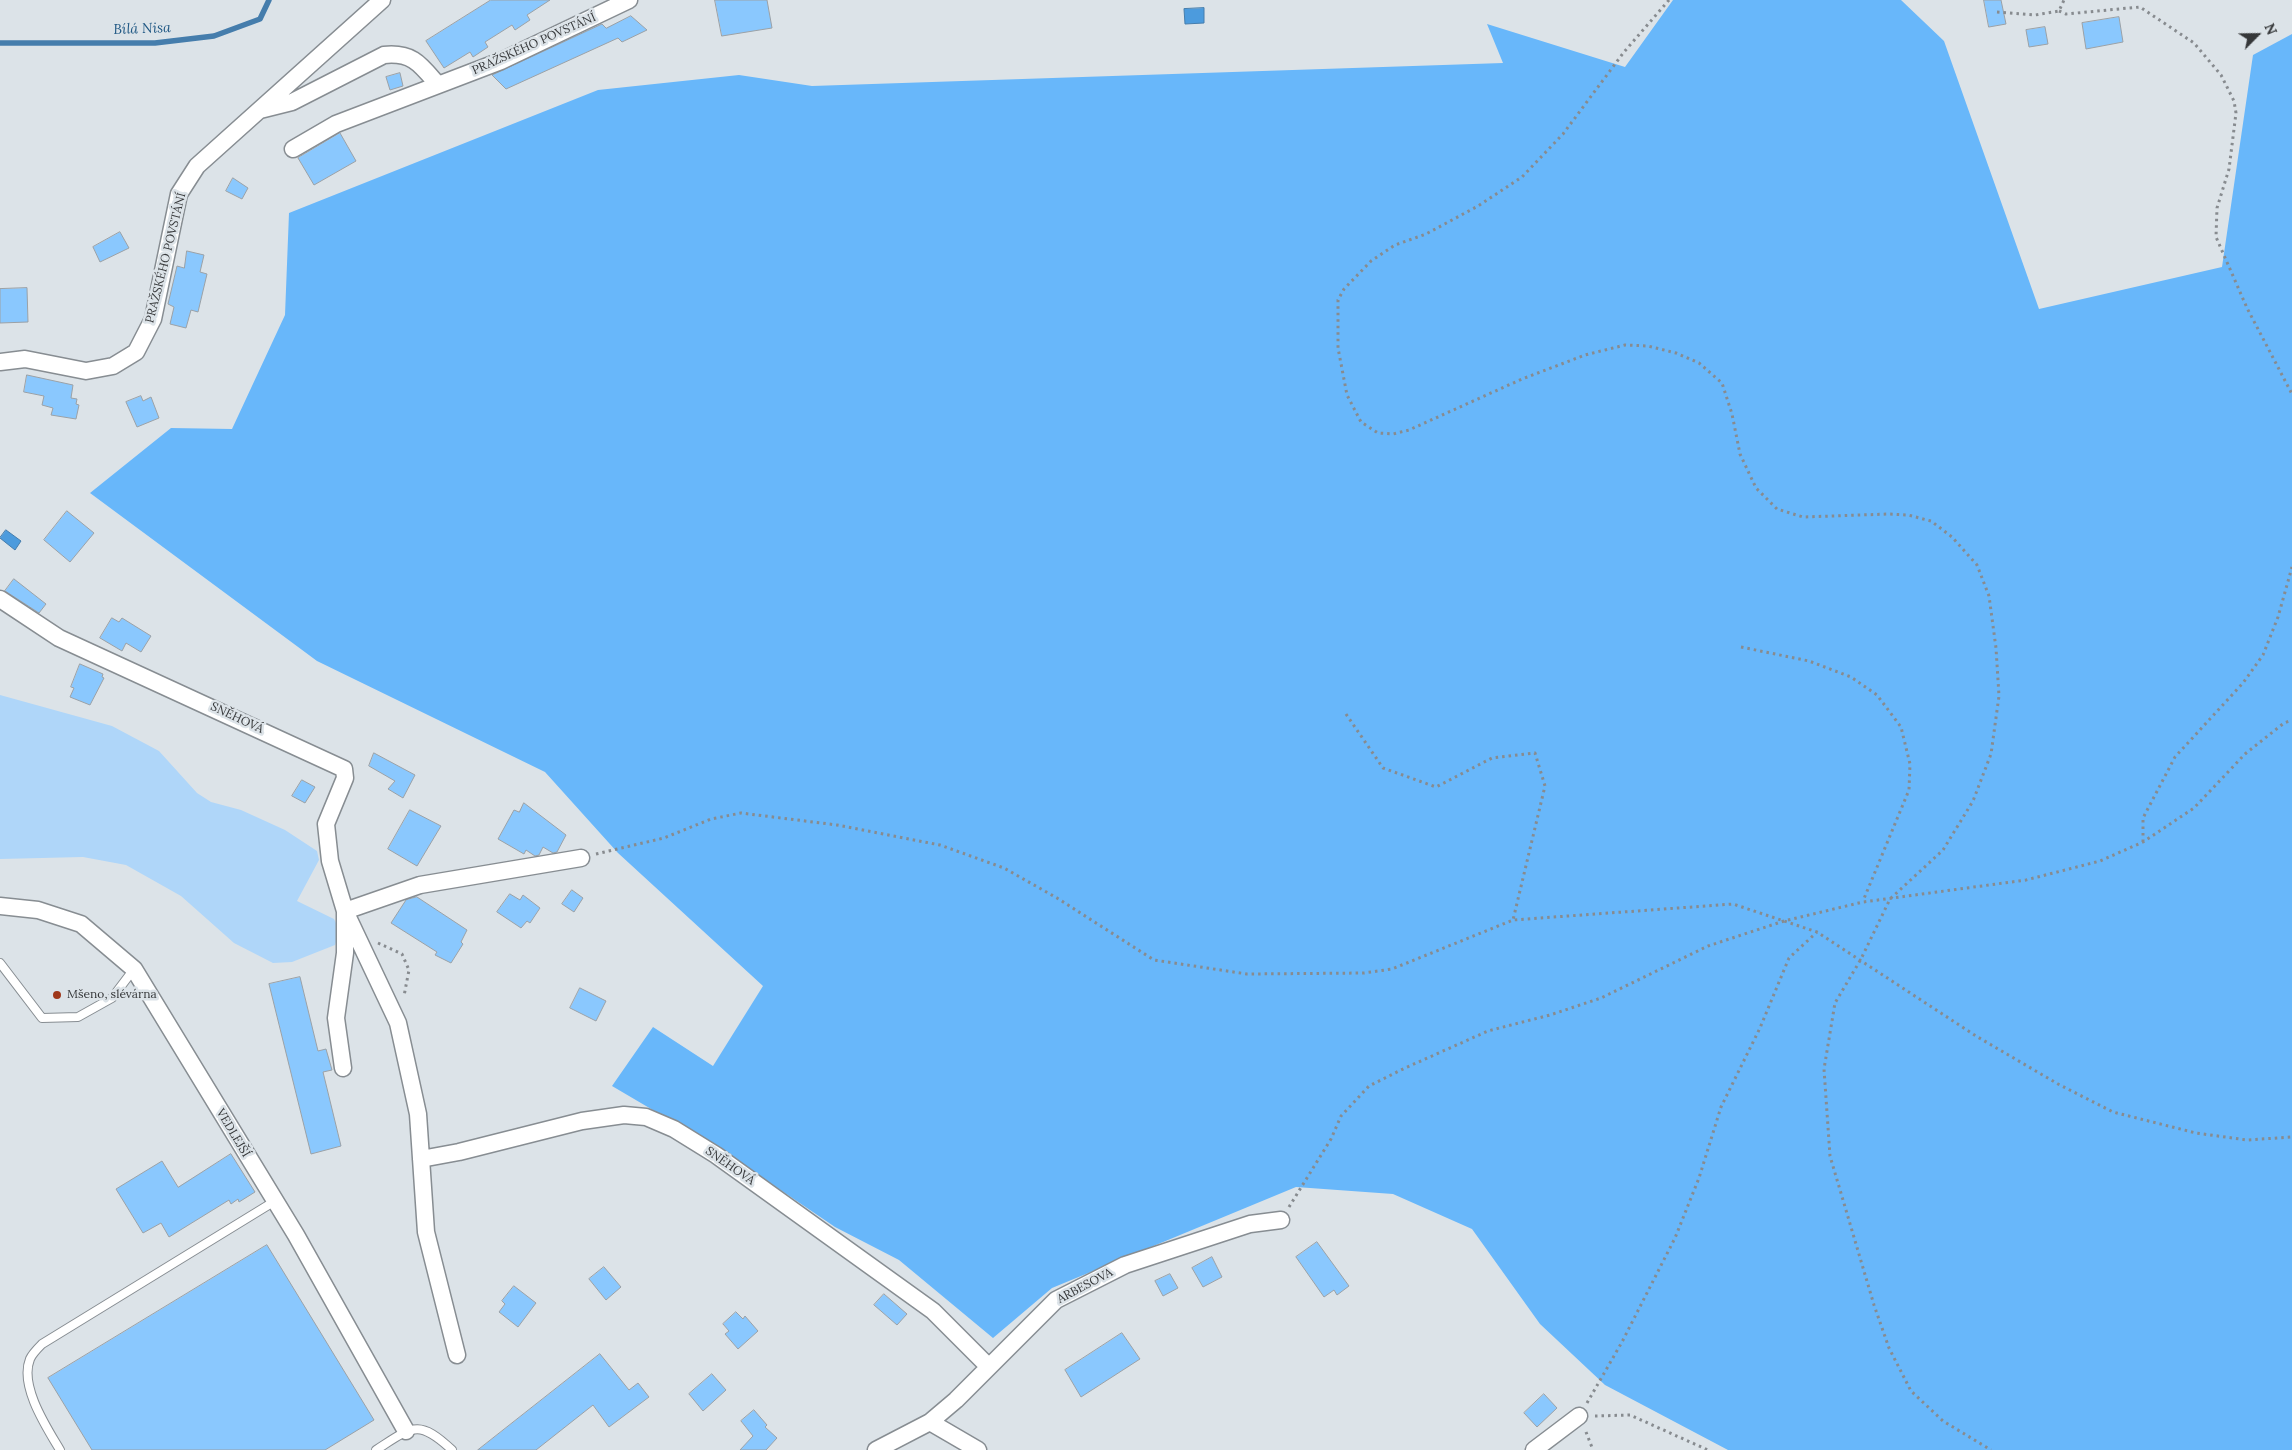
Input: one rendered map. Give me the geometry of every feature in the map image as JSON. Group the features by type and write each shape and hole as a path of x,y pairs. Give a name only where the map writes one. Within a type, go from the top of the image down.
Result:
{"street":[{"name":"PRAŽSKÉHO POVSTÁNÍ","path":"0,362 24,359 86,371 113,366 136,352 153,319 179,194 197,166 257,110 363,19 382,0"},
{"name":"PRAŽSKÉHO POVSTÁNÍ","path":"293,149 336,124 501,61 629,0"},
{"path":"257,110 292,102 384,55 400,53 420,64 438,85"},
{"name":"SNĚHOVÁ","path":"0,599 59,638 344,769 345,778 326,824 330,860 344,910 398,1024 418,1114 426,1232 457,1355"},
{"path":"344,910 420,885 581,858"},
{"name":"VEDLEJŠÍ","path":"0,906 38,910 81,924 134,969 275,1201 406,1431"},
{"name":"SNĚHOVÁ","path":"343,1068 336,1018 345,953 344,910"},
{"name":"SNĚHOVÁ","path":"421,1159 459,1152 582,1121 624,1115 646,1117 674,1129 716,1155 933,1311 988,1366"},
{"name":"ARBESOVA","path":"876,1450 930,1422 956,1400 1056,1300 1124,1265 1250,1224 1281,1220"},
{"path":"1534,1450 1579,1416"},
{"path":"930,1422 978,1450"}],"lane":[{"path":"0,963 42,1018 78,1017 112,998 134,969"},
{"path":"60,1450 37,1411 29,1382 30,1360 42,1344 275,1201"},
{"path":"376,1450 406,1431 419,1428 435,1434 452,1450"}],"path":[{"path":"1669,0 1624,52 1563,134 1522,177 1478,206 1426,234 1395,245 1371,261 1344,289 1338,300 1338,348 1347,395 1361,422 1378,433 1393,434 1409,430 1522,379 1585,355 1626,345 1648,346 1676,353 1699,364 1722,383 1732,414 1740,454 1756,488 1778,509 1803,517 1888,514 1908,516 1931,522 1952,537 1977,565 1989,596 1996,648 1999,696 1991,754 1973,801 1943,850 1890,899 1861,959 1835,1003 1824,1069 1830,1156 1874,1305 1889,1348 1911,1391 1942,1421 1991,1450"},
{"path":"2059,11 2064,0"},
{"path":"1996,12 2035,15 2059,11 2066,14 2140,7 2194,43 2221,75 2234,101 2236,113 2229,169 2218,208 2216,238 2247,308 2292,394"},
{"path":"2143,842 2143,818 2175,757 2243,682 2263,655 2278,617 2292,567"},
{"path":"1741,647 1809,661 1851,677 1877,695 1900,727 1910,764 1909,790 1863,902"},
{"path":"1346,714 1383,768 1436,786 1492,758 1535,754 1545,786 1513,920"},
{"path":"1281,1220 1331,1139 1341,1116 1369,1086 1488,1030 1550,1015 1601,998 1708,946 1784,921 1863,902 2026,880 2100,861 2143,842 2194,808 2245,754 2292,720"},
{"path":"581,858 664,838 711,818 741,813 837,825 940,845 1004,868 1057,898 1154,960 1247,974 1364,973 1392,969 1513,920 1734,904 1817,932 1976,1036 2058,1084 2112,1112 2196,1133 2247,1140 2292,1138"},
{"path":"1579,1416 1622,1342 1675,1238 1700,1178 1721,1107 1760,1028 1789,958 1817,932"},
{"path":"360,944 369,941 383,943 402,954 409,970 409,978 398,1024"},
{"path":"1579,1416 1630,1415 1708,1450"}],"shaded area":[{"path":"1673,0 1901,0 1944,41 2039,309 2222,267 2253,55 2292,34 2292,1450 1728,1450 1605,1385 1540,1324 1472,1229 1393,1194 1296,1187 1052,1288 993,1338 899,1260 835,1227 726,1153 612,1086 653,1027 713,1066 763,986 618,853 545,772 317,661 90,493 171,428 232,429 285,315 289,213 598,90 739,75 812,86 1503,63 1487,24 1625,67"},
{"path":"1204,8 1204,23 1185,24 1184,9"},
{"path":"6,530 21,541 15,550 0,538"},
{"path":"0,695 112,726 159,751 197,793 211,802 241,810 285,830 317,851 319,860 297,901 334,919 340,931 335,945 292,962 273,963 234,943 181,896 126,865 83,857 0,859"}],"building":[{"path":"491,0 550,0 527,15 530,20 515,30 512,25 485,42 488,47 473,57 470,52 444,68 426,41"},
{"path":"715,0 767,0 772,28 722,36"},
{"path":"1984,0 2001,0 2006,24 1989,27"},
{"path":"631,16 647,30 622,42 618,38 506,89 492,75 602,24 606,28"},
{"path":"2119,17 2123,42 2086,49 2082,23"},
{"path":"2045,27 2048,44 2029,47 2026,30"},
{"path":"400,73 403,86 390,90 386,77"},
{"path":"340,133 356,161 314,185 298,158"},
{"path":"233,178 248,188 242,199 226,191"},
{"path":"120,232 129,248 100,262 93,247"},
{"path":"187,251 204,255 200,272 207,274 198,312 191,310 186,328 170,324 174,307 168,304 177,266 184,268"},
{"path":"27,288 28,322 0,323 0,289"},
{"path":"27,375 73,385 71,398 77,399 76,404 79,405 76,419 51,415 53,408 42,405 44,396 24,392"},
{"path":"141,396 143,401 151,397 159,418 137,427 126,402"},
{"path":"67,511 94,533 70,562 44,540"},
{"path":"14,579 46,604 39,613 5,591"},
{"path":"112,618 119,622 122,618 151,636 141,652 126,643 122,651 100,638"},
{"path":"80,664 103,674 102,677 104,678 90,705 70,697 74,688 71,687"},
{"path":"374,753 415,775 403,798 388,789 395,781 369,766"},
{"path":"302,780 315,787 305,803 292,796"},
{"path":"524,803 566,835 557,852 553,853 543,847 539,855 535,856 526,850 524,854 498,839 514,810 519,812"},
{"path":"410,810 441,826 417,866 388,849"},
{"path":"572,890 583,898 574,912 562,904"},
{"path":"510,894 520,900 523,895 540,908 530,923 527,921 521,928 497,912"},
{"path":"417,897 467,930 461,942 463,944 451,963 435,955 437,952 391,923 406,900"},
{"path":"300,977 318,1051 326,1049 332,1070 323,1072 341,1146 311,1154 269,984"},
{"path":"580,988 606,1001 596,1021 570,1008"},
{"path":"231,1154 255,1192 239,1202 238,1199 231,1204 229,1200 169,1237 161,1223 143,1233 116,1189 162,1161 178,1187"},
{"path":"1317,1242 1349,1286 1337,1295 1334,1290 1324,1297 1296,1257"},
{"path":"267,1245 374,1420 325,1450 92,1450 48,1378"},
{"path":"1212,1257 1222,1277 1203,1287 1192,1268"},
{"path":"604,1267 621,1287 606,1300 589,1279"},
{"path":"1170,1274 1178,1288 1163,1296 1155,1281"},
{"path":"514,1286 536,1303 518,1327 499,1312 505,1304 502,1301"},
{"path":"884,1294 907,1314 897,1325 874,1305"},
{"path":"736,1312 743,1319 745,1316 758,1331 738,1349 725,1334 729,1331 723,1324"},
{"path":"1122,1333 1140,1359 1081,1397 1065,1370"},
{"path":"600,1354 629,1390 638,1383 649,1397 609,1427 593,1405 536,1450 478,1450"},
{"path":"712,1374 726,1390 703,1411 689,1394"},
{"path":"1544,1394 1557,1408 1537,1427 1524,1413"},
{"path":"754,1410 767,1425 765,1427 777,1438 766,1450 740,1450 753,1436 741,1421"}],"waterway":[{"name":"Bílá Nisa","path":"0,43 155,43 214,36 260,19 269,0"}],"place":[{"name":"Mšeno, slévárna","path":"57,995"}]}
